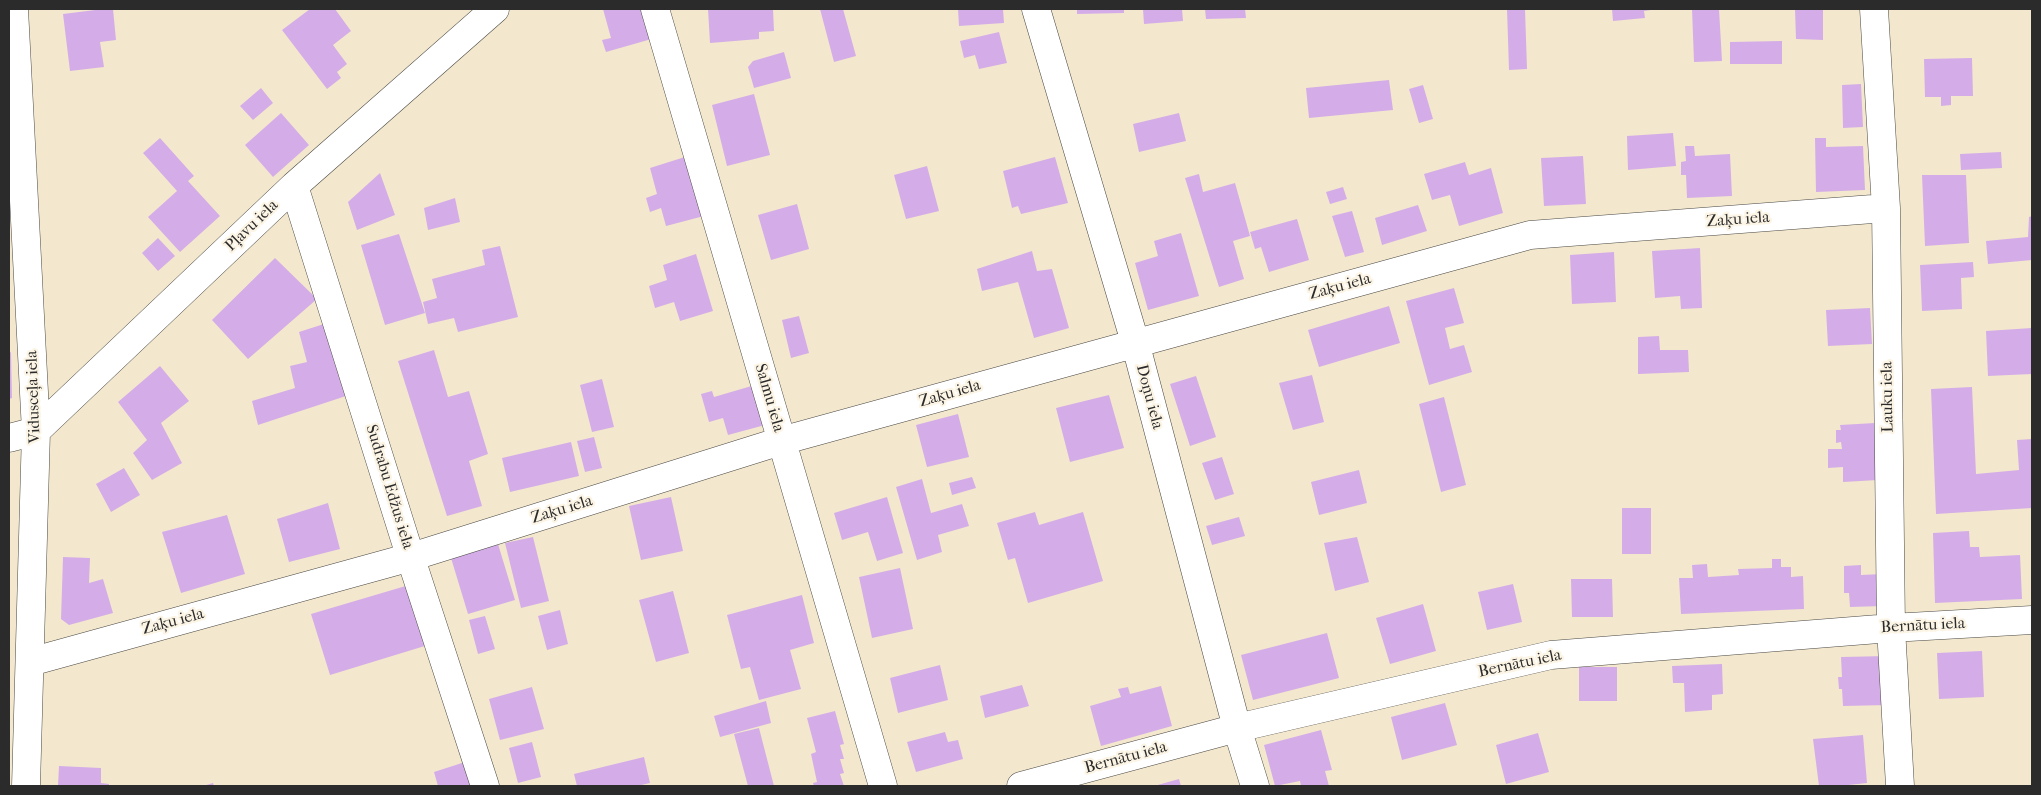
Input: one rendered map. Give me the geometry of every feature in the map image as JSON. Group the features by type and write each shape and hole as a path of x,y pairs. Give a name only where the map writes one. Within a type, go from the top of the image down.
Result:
{"street":[{"name":"Vidusceļa iela","path":"14,9 36,431 26,786"},
{"name":"Pļavu iela","path":"9,438 36,431 294,186 495,9"},
{"name":"Salmu iela","path":"655,9 884,786"},
{"name":"Doņu iela","path":"1036,9 1135,342 1237,728 1255,786"},
{"name":"Lauku iela","path":"1874,9 1886,208 1891,628 1900,786"},
{"name":"Sudrabu Edžus iela","path":"294,186 411,557 486,786"},
{"name":"Zaķu iela","path":"30,662 411,557 781,441 1135,342 1530,235 1886,208"},
{"name":"Bernātu iela","path":"1021,786 1237,728 1551,655 1891,628 2032,620"}],"building":[{"path":"113,9 116,40 100,42 104,67 70,71 63,14"},
{"path":"310,9 335,9 351,31 333,45 347,64 337,72 341,78 327,89 282,30"},
{"path":"603,9 646,9 655,38 606,52 602,40 611,38"},
{"path":"708,9 773,9 774,31 759,32 759,39 710,43"},
{"path":"820,9 843,9 856,56 834,62"},
{"path":"958,9 1003,9 1004,23 959,26"},
{"path":"1077,9 1124,9 1124,13 1077,14"},
{"path":"1143,9 1182,9 1183,21 1144,24"},
{"path":"1205,9 1245,9 1246,18 1206,19"},
{"path":"1507,9 1525,9 1527,69 1509,70"},
{"path":"1612,9 1651,10 1644,11 1645,18 1613,21"},
{"path":"1692,9 1719,9 1722,61 1694,62"},
{"path":"1795,9 1823,9 1823,40 1796,39"},
{"path":"999,32 1007,63 979,69 975,55 964,58 960,41"},
{"path":"1782,41 1782,64 1730,64 1730,42"},
{"path":"784,52 791,78 754,88 748,67 753,61"},
{"path":"1972,58 1973,96 1951,96 1951,105 1941,106 1941,97 1925,97 1924,59"},
{"path":"1389,80 1393,110 1309,118 1306,88"},
{"path":"1861,84 1863,127 1843,128 1842,85"},
{"path":"1423,85 1433,119 1419,123 1409,89"},
{"path":"261,88 273,103 253,120 240,106"},
{"path":"754,94 770,155 727,166 712,105"},
{"path":"281,113 309,145 273,177 245,145"},
{"path":"1179,113 1186,141 1139,152 1133,124"},
{"path":"1673,133 1676,166 1628,170 1627,136"},
{"path":"160,138 194,176 188,181 220,216 180,252 148,217 177,191 143,153"},
{"path":"1815,138 1826,138 1826,147 1863,146 1865,190 1816,192"},
{"path":"1685,146 1694,146 1695,156 1730,154 1732,196 1687,198 1686,175 1681,175 1681,162 1686,161"},
{"path":"2001,152 2002,168 1961,170 1960,154"},
{"path":"688,156 704,216 666,226 661,208 650,212 646,198 657,194 650,168"},
{"path":"1583,156 1586,204 1544,206 1541,158"},
{"path":"1055,157 1068,203 1021,214 1018,206 1012,208 1003,171"},
{"path":"1465,162 1469,175 1491,168 1503,213 1459,226 1450,195 1432,200 1424,174"},
{"path":"927,166 939,211 906,219 894,175"},
{"path":"380,173 395,215 357,230 348,202"},
{"path":"1199,174 1203,192 1235,183 1250,236 1233,241 1244,279 1219,287 1185,178"},
{"path":"1922,175 1966,175 1969,243 1925,246"},
{"path":"1343,187 1347,199 1330,204 1326,192"},
{"path":"455,198 460,222 428,230 424,208"},
{"path":"797,204 809,249 771,260 758,215"},
{"path":"1418,205 1427,231 1382,245 1375,218"},
{"path":"1352,211 1364,252 1345,257 1332,216"},
{"path":"2032,216 2032,260 1988,264 1986,241 2028,237 2029,217"},
{"path":"1297,219 1309,260 1269,272 1261,247 1255,249 1250,232"},
{"path":"1181,233 1199,296 1148,310 1135,263 1158,256 1154,241"},
{"path":"399,234 425,313 385,325 361,245"},
{"path":"158,238 175,256 158,271 142,253"},
{"path":"500,246 518,317 458,332 454,318 428,324 423,302 437,298 432,279 485,265 482,250"},
{"path":"1700,248 1702,308 1681,309 1680,296 1655,298 1652,251"},
{"path":"1032,251 1037,271 1052,269 1069,328 1034,338 1018,282 982,291 977,269"},
{"path":"1614,252 1616,302 1572,304 1570,255"},
{"path":"696,254 713,311 680,321 674,302 655,308 649,286 667,280 663,265"},
{"path":"275,258 317,299 248,359 212,320"},
{"path":"1973,262 1974,277 1961,278 1962,309 1922,311 1920,265"},
{"path":"1454,288 1464,323 1445,328 1450,349 1464,345 1472,372 1429,385 1406,301"},
{"path":"1389,306 1400,343 1319,367 1308,330"},
{"path":"1870,308 1872,344 1828,346 1826,310"},
{"path":"799,316 809,353 791,358 782,320"},
{"path":"327,323 349,395 258,425 252,401 295,388 290,366 307,362 299,332"},
{"path":"2032,328 2032,374 1988,376 1986,331"},
{"path":"1659,336 1660,350 1688,350 1689,372 1638,374 1638,337"},
{"path":"434,350 448,397 469,391 488,454 469,461 482,506 447,516 398,361"},
{"path":"11,352 12,398 9,399 9,353"},
{"path":"160,366 189,401 161,423 182,463 152,480 133,453 147,440 118,402"},
{"path":"1312,375 1324,422 1293,430 1279,383"},
{"path":"1196,376 1216,437 1190,446 1170,384"},
{"path":"602,379 614,427 592,432 580,385"},
{"path":"755,385 765,425 728,435 723,418 709,422 701,394 712,391 714,397"},
{"path":"1972,387 1976,474 2019,470 2017,440 2032,439 2032,508 1936,514 1931,389"},
{"path":"1109,395 1124,448 1070,462 1056,408"},
{"path":"1444,397 1466,485 1441,492 1419,404"},
{"path":"958,414 969,457 927,467 916,425"},
{"path":"1875,423 1878,480 1843,482 1843,467 1828,468 1828,449 1842,449 1841,442 1836,443 1836,430 1841,430 1840,425"},
{"path":"594,437 602,468 585,472 577,441"},
{"path":"571,442 579,476 510,492 502,458"},
{"path":"1222,457 1234,494 1215,500 1202,463"},
{"path":"124,468 140,495 111,512 96,484"},
{"path":"1359,470 1367,503 1319,515 1311,482"},
{"path":"972,477 976,488 952,495 949,483"},
{"path":"922,479 931,513 962,504 969,526 938,535 942,552 917,560 896,487"},
{"path":"671,497 683,551 641,560 629,506"},
{"path":"887,497 903,553 877,561 868,532 842,540 834,513"},
{"path":"328,503 340,549 289,562 277,519"},
{"path":"1622,508 1651,508 1651,554 1622,554"},
{"path":"1035,512 1039,525 1083,512 1103,581 1028,603 1015,558 1008,560 997,523"},
{"path":"227,515 245,574 181,593 162,532"},
{"path":"1239,517 1245,536 1212,545 1206,526"},
{"path":"1969,531 1970,547 1979,547 1980,557 2020,555 2022,599 1935,603 1933,533"},
{"path":"533,537 549,601 521,608 505,543"},
{"path":"1357,537 1369,582 1335,591 1324,543"},
{"path":"498,544 515,600 468,614 451,558"},
{"path":"63,557 90,558 89,583 103,579 113,613 69,625 61,619"},
{"path":"1772,559 1781,559 1781,567 1791,567 1791,577 1803,576 1804,609 1681,614 1679,578 1693,578 1692,565 1707,564 1708,577 1739,575 1738,569 1772,568"},
{"path":"1861,565 1861,575 1882,574 1883,606 1850,607 1849,593 1844,593 1844,566"},
{"path":"900,568 913,629 872,638 859,577"},
{"path":"1571,579 1612,579 1613,617 1572,617"},
{"path":"1513,584 1522,622 1487,630 1478,592"},
{"path":"409,585 428,645 330,675 311,614"},
{"path":"673,591 689,653 656,662 639,600"},
{"path":"802,595 814,643 790,650 801,689 759,700 750,667 741,669 727,615"},
{"path":"1423,604 1436,651 1390,664 1376,618"},
{"path":"560,610 568,644 547,650 538,616"},
{"path":"485,616 495,649 478,654 469,620"},
{"path":"1327,633 1339,678 1253,700 1241,655"},
{"path":"1982,651 1984,697 1939,699 1937,653"},
{"path":"1887,656 1889,705 1843,706 1842,689 1839,689 1838,677 1842,677 1841,657"},
{"path":"1722,664 1723,694 1712,695 1712,710 1685,712 1684,683 1673,683 1672,666"},
{"path":"940,665 948,700 898,713 890,678"},
{"path":"1579,667 1617,667 1617,701 1579,701"},
{"path":"1022,685 1029,706 985,718 980,696"},
{"path":"1161,686 1172,726 1101,746 1090,706 1121,697 1118,689 1128,687 1130,694"},
{"path":"532,687 544,729 500,740 489,699"},
{"path":"766,701 771,723 720,737 714,716"},
{"path":"1445,703 1457,745 1402,760 1391,717"},
{"path":"835,711 844,744 840,745 844,759 840,759 844,773 840,774 844,786 814,786 813,783 817,782 811,754 816,752 807,718"},
{"path":"759,728 774,786 748,786 734,734"},
{"path":"1321,730 1332,770 1325,771 1329,786 1301,786 1300,781 1275,786 1264,745"},
{"path":"945,732 948,742 958,740 963,759 916,772 907,742"},
{"path":"1538,733 1549,772 1506,784 1496,745"},
{"path":"1863,735 1867,783 1819,786 1813,739"},
{"path":"532,742 541,777 518,783 509,748"},
{"path":"644,757 650,783 637,786 577,786 574,774"},
{"path":"465,762 473,786 438,786 434,772"},
{"path":"59,766 101,768 101,783 109,784 109,786 58,786"},
{"path":"1179,779 1181,786 1154,786"},
{"path":"213,783 214,786 203,786"}]}
